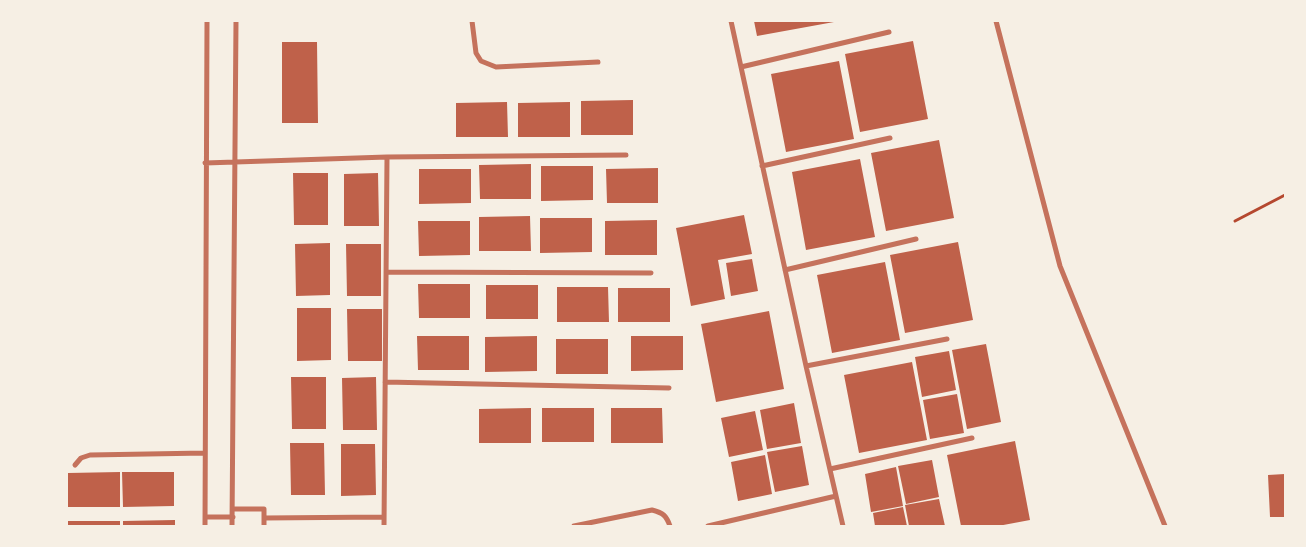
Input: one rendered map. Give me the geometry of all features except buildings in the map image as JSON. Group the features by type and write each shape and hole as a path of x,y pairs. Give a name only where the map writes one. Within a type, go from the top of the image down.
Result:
{"street":[{"path":"205,526 207,21"},
{"path":"232,526 236,21"},
{"path":"472,21 476,53 481,61 496,67 598,62"},
{"path":"730,21 843,526"},
{"path":"996,21 1060,266 1165,526"},
{"path":"741,68 888,32"},
{"path":"762,166 890,138"},
{"path":"205,162 387,157 626,154"},
{"path":"384,526 387,157"},
{"path":"785,270 916,239"},
{"path":"386,272 651,273"},
{"path":"806,366 947,339"},
{"path":"385,382 669,388"},
{"path":"830,469 972,438"},
{"path":"76,465 81,458 90,455 205,453"},
{"path":"708,526 836,496"},
{"path":"232,509 264,509 264,526"},
{"path":"574,526 652,510 662,513 667,517 670,526"},
{"path":"205,517 233,517"},
{"path":"264,518 384,517"}],"path":[{"path":"1235,221 1285,195"}]}
